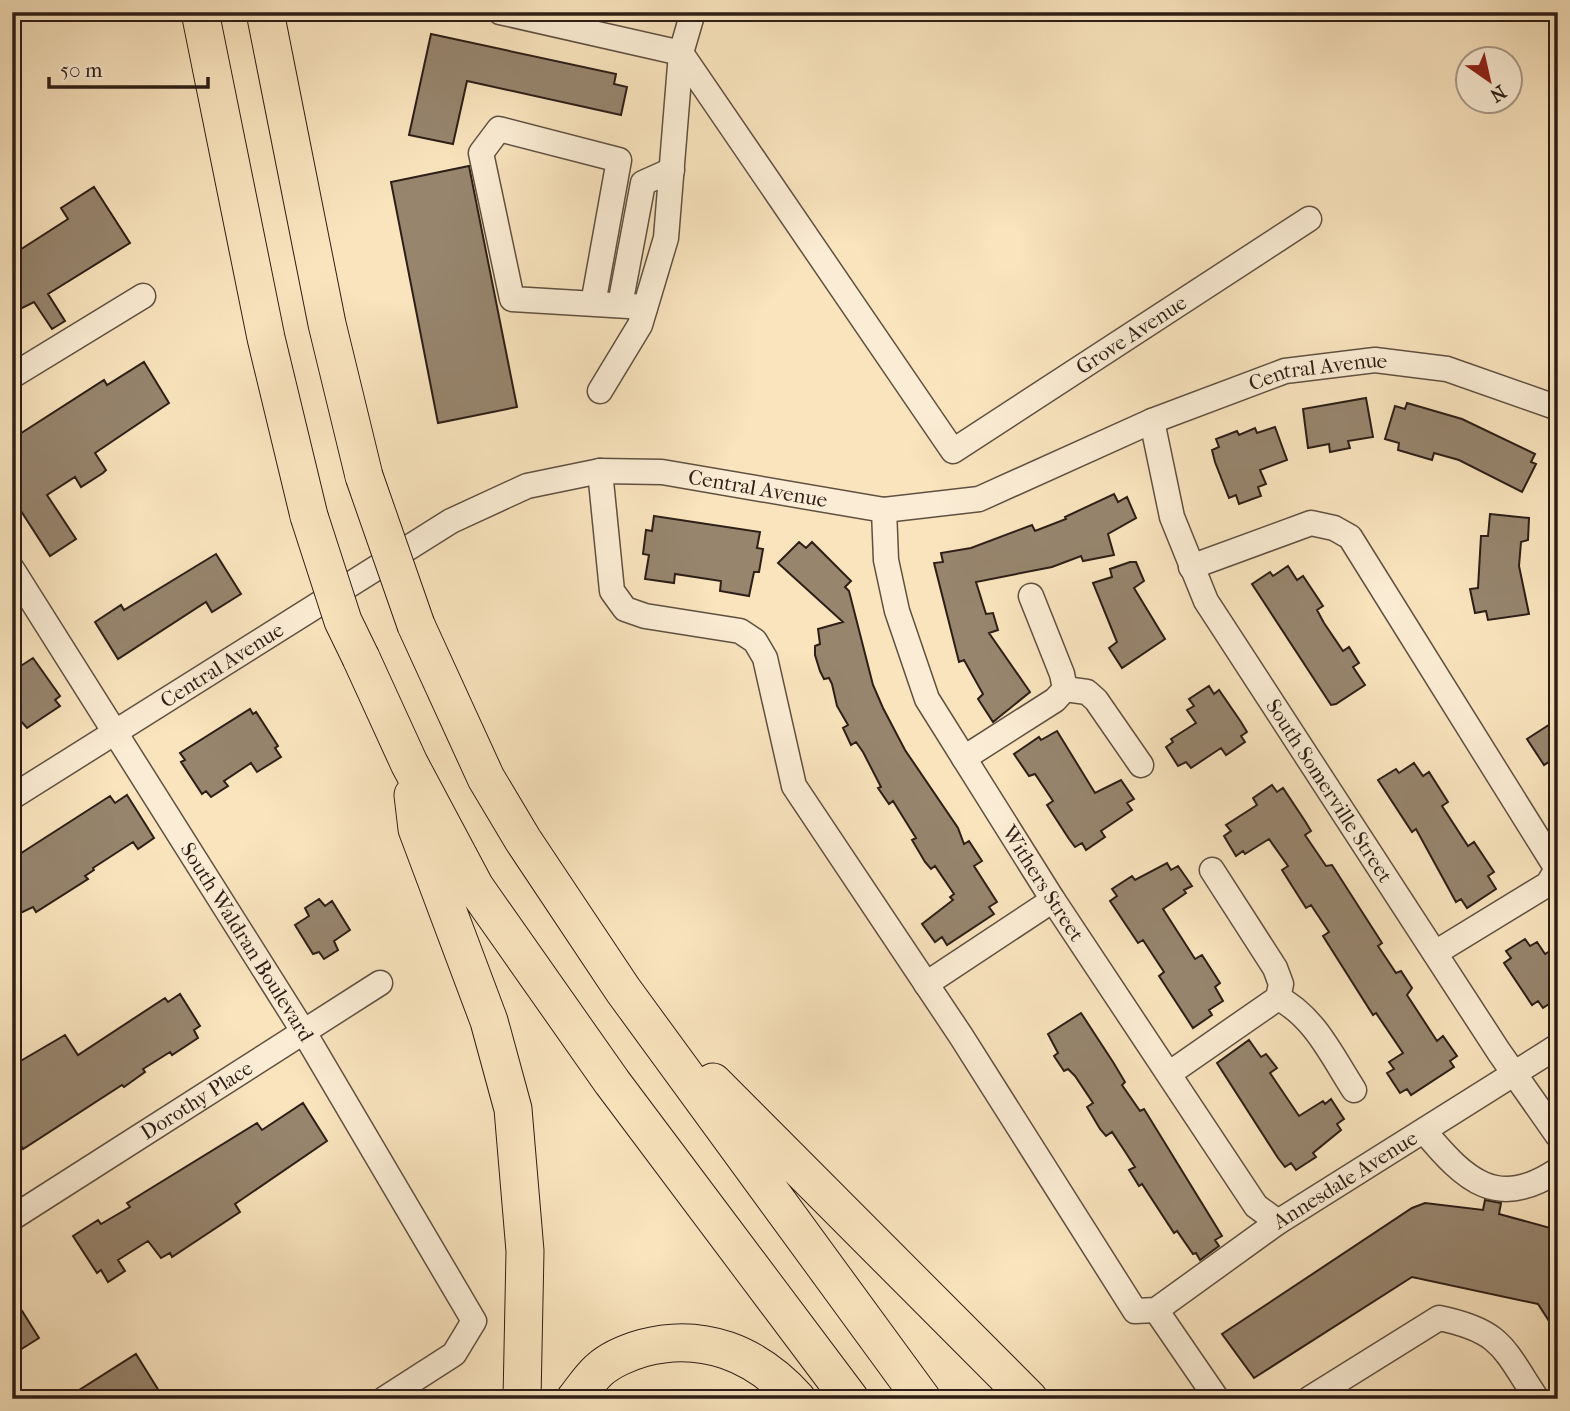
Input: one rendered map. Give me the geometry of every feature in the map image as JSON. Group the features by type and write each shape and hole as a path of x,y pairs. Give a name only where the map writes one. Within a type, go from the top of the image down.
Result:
{"highway":[{"path":"201,18 266,338 309,516 344,621 410,763 475,887 612,1082 850,1399"},
{"path":"267,23 327,324 364,477 416,625 486,778 623,990 922,1399"},
{"path":"410,763 417,829 489,1021 513,1109 525,1251 518,1390"},
{"path":"623,990 870,1242 1029,1399"},
{"path":"575,1399 600,1368 633,1350 667,1342 703,1342 741,1354 780,1380 797,1399"}],"street":[{"path":"500,12 681,54"},
{"path":"600,391 639,325 633,306 666,238 681,54 693,12"},
{"name":"Grove Avenue","path":"681,54 953,451 1309,219"},
{"path":"593,304 619,160 499,129 481,153 512,299 593,304 633,306"},
{"path":"12,376 144,296"},
{"name":"Central Avenue","path":"12,797 451,521 527,486 600,471 662,472 884,510 979,499 1152,421 1285,371 1375,360 1447,369 1558,408"},
{"name":"South Somerville Street","path":"1152,421 1172,517 1206,601 1435,953 1558,1136"},
{"path":"600,471 612,591 625,609 645,616 740,631 755,641 765,658 794,786 1145,1311 1217,1399"},
{"name":"Withers Street","path":"884,510 886,559 897,611 927,699 1052,900 1170,1073 1256,1206 1278,1222"},
{"path":"1191,567 1311,523 1334,528 1350,537 1558,869 1548,884 1435,953"},
{"name":"South Waldran Boulevard","path":"15,582 305,1034 474,1321 454,1353 384,1399"},
{"path":"1031,596 1062,674 1065,689"},
{"path":"964,758 1055,701 1065,689"},
{"path":"1065,689 1087,692 1096,700 1141,765"},
{"path":"1170,1073 1278,998 1281,984 1275,968 1212,870"},
{"path":"926,984 1052,900"},
{"name":"Dorothy Place","path":"12,1218 305,1034 380,983"},
{"path":"1278,998 1295,1006 1310,1022 1354,1090"},
{"name":"Annesdale Avenue","path":"1145,1311 1278,1222 1558,1046"},
{"path":"1425,1132 1463,1175 1489,1188 1514,1191 1540,1183 1558,1170"},
{"path":"1309,1399 1439,1318 1473,1325 1494,1337 1537,1399"}],"building":[{"path":"431,34 616,74 614,84 627,87 621,115 467,81 453,144 409,135"},
{"path":"469,166 517,407 438,423 391,182"},
{"path":"94,187 130,243 48,294 65,321 52,329 34,302 12,313 12,255 68,219 61,208"},
{"path":"144,362 169,403 95,453 106,470 103,473 81,487 75,477 47,495 76,539 50,556 12,497 12,439 104,380 107,385"},
{"path":"1366,398 1373,437 1348,441 1350,448 1330,452 1329,444 1308,448 1303,409"},
{"path":"1407,403 1462,419 1535,454 1531,462 1536,464 1522,492 1459,460 1434,453 1432,460 1398,450 1399,443 1385,439 1395,406 1405,409"},
{"path":"1275,427 1287,460 1260,470 1266,484 1258,487 1261,496 1239,504 1236,495 1229,498 1215,462 1212,450 1219,447 1216,439 1237,431 1239,435 1255,428 1257,433"},
{"path":"1114,494 1118,502 1127,497 1136,518 1108,534 1114,555 1083,561 1081,556 1052,567 976,582 986,614 993,613 998,630 989,633 1030,692 993,722 978,699 983,694 964,660 959,662 934,563 943,562 941,553 971,548 1032,525 1035,531 1066,519 1065,517"},
{"path":"1490,514 1529,518 1528,540 1521,542 1519,566 1529,614 1488,620 1486,611 1475,613 1470,589 1478,588 1481,536 1488,536"},
{"path":"654,516 760,532 757,548 763,549 759,572 754,572 749,596 720,591 721,581 675,574 674,583 645,579 649,555 643,554 646,530 652,531"},
{"path":"799,542 806,548 812,542 851,581 845,587 849,591 873,685 883,708 905,750 958,828 964,844 969,841 982,861 974,866 997,902 989,907 994,914 947,945 942,937 935,942 922,924 953,900 950,897 954,894 935,866 931,869 925,862 912,840 916,838 893,801 889,804 878,788 881,787 863,752 856,742 851,745 843,728 848,725 837,706 832,684 829,678 824,679 820,671 815,655 815,646 820,644 818,629 843,622 778,563"},
{"path":"216,554 241,594 212,612 206,602 118,659 95,622 121,605 124,610"},
{"path":"1136,562 1144,581 1134,588 1165,639 1122,668 1109,648 1117,642 1093,583 1112,577 1110,569"},
{"path":"1288,566 1297,580 1303,576 1323,606 1317,610 1324,623 1343,651 1349,647 1359,663 1353,667 1365,685 1336,704 1331,705 1252,584 1270,572 1273,576"},
{"path":"33,658 60,696 55,700 60,706 27,728 12,711 12,678 19,674 16,669"},
{"path":"1209,686 1214,694 1219,690 1241,722 1247,732 1241,736 1245,742 1226,755 1221,748 1191,768 1186,762 1178,766 1166,747 1173,742 1171,739 1196,723 1187,710 1194,706 1189,699"},
{"path":"250,709 253,714 256,712 278,746 275,748 281,757 257,772 251,763 224,781 228,786 211,797 206,791 202,794 181,762 185,760 180,753"},
{"path":"1558,719 1558,756 1544,765 1527,739"},
{"path":"1057,731 1095,793 1121,780 1134,799 1127,803 1132,810 1101,831 1105,837 1086,850 1082,843 1075,847 1069,839 1047,805 1053,801 1035,774 1029,776 1014,754 1039,737 1041,740"},
{"path":"1414,763 1423,776 1429,772 1448,802 1442,806 1468,846 1474,842 1494,872 1488,876 1496,889 1467,908 1461,899 1456,902 1416,829 1412,832 1378,780 1396,769 1399,773"},
{"path":"1272,785 1277,792 1283,788 1305,821 1311,831 1305,835 1326,866 1332,865 1382,943 1378,946 1396,973 1401,971 1412,988 1407,995 1437,1041 1443,1036 1457,1056 1450,1061 1454,1067 1411,1095 1407,1089 1400,1093 1387,1073 1394,1069 1389,1062 1403,1053 1376,1013 1373,1015 1323,936 1329,932 1311,905 1306,908 1282,870 1288,866 1269,839 1245,854 1243,851 1236,856 1224,836 1231,831 1226,825 1257,805 1253,798"},
{"path":"127,795 154,838 138,849 133,842 93,868 94,870 85,876 88,879 36,912 33,907 12,917 12,859 110,796 115,803"},
{"path":"1167,863 1171,870 1178,866 1192,886 1163,909 1195,959 1202,955 1220,983 1215,987 1223,1001 1209,1010 1212,1015 1193,1028 1159,976 1164,972 1143,940 1138,943 1110,901 1117,896 1112,889 1132,876 1135,880"},
{"path":"319,899 325,906 332,901 350,930 334,941 338,950 324,959 319,952 313,954 295,925 309,916 305,908"},
{"path":"1525,939 1530,946 1537,942 1545,954 1558,946 1558,998 1543,1008 1538,1001 1532,1005 1504,963 1511,958 1506,951"},
{"path":"180,994 200,1026 194,1030 198,1038 143,1069 145,1072 124,1087 122,1085 23,1149 12,1131 12,1066 65,1035 78,1055 165,998 168,1002"},
{"path":"1081,1013 1125,1082 1122,1085 1140,1111 1144,1109 1222,1236 1215,1240 1219,1246 1200,1260 1177,1231 1174,1233 1142,1184 1139,1186 1129,1170 1135,1167 1124,1150 1112,1132 1106,1136 1100,1129 1087,1107 1093,1103 1075,1076 1068,1069 1064,1071 1054,1056 1058,1053 1048,1034"},
{"path":"1249,1040 1261,1057 1266,1054 1277,1068 1270,1073 1299,1116 1331,1099 1344,1119 1337,1124 1341,1130 1313,1153 1316,1157 1296,1170 1291,1163 1285,1167 1278,1158 1217,1063"},
{"path":"303,1103 327,1141 235,1204 240,1212 172,1257 170,1253 161,1258 148,1241 118,1260 125,1271 108,1282 101,1270 97,1273 73,1236 98,1220 101,1224 130,1207 127,1203 257,1123 262,1130"},
{"path":"1485,1200 1501,1203 1499,1214 1554,1229 1558,1235 1558,1335 1538,1304 1412,1277 1254,1378 1222,1334 1412,1208 1425,1203 1483,1210"},
{"path":"12,1295 39,1338 12,1355"},
{"path":"136,1354 164,1399 65,1399"}]}
